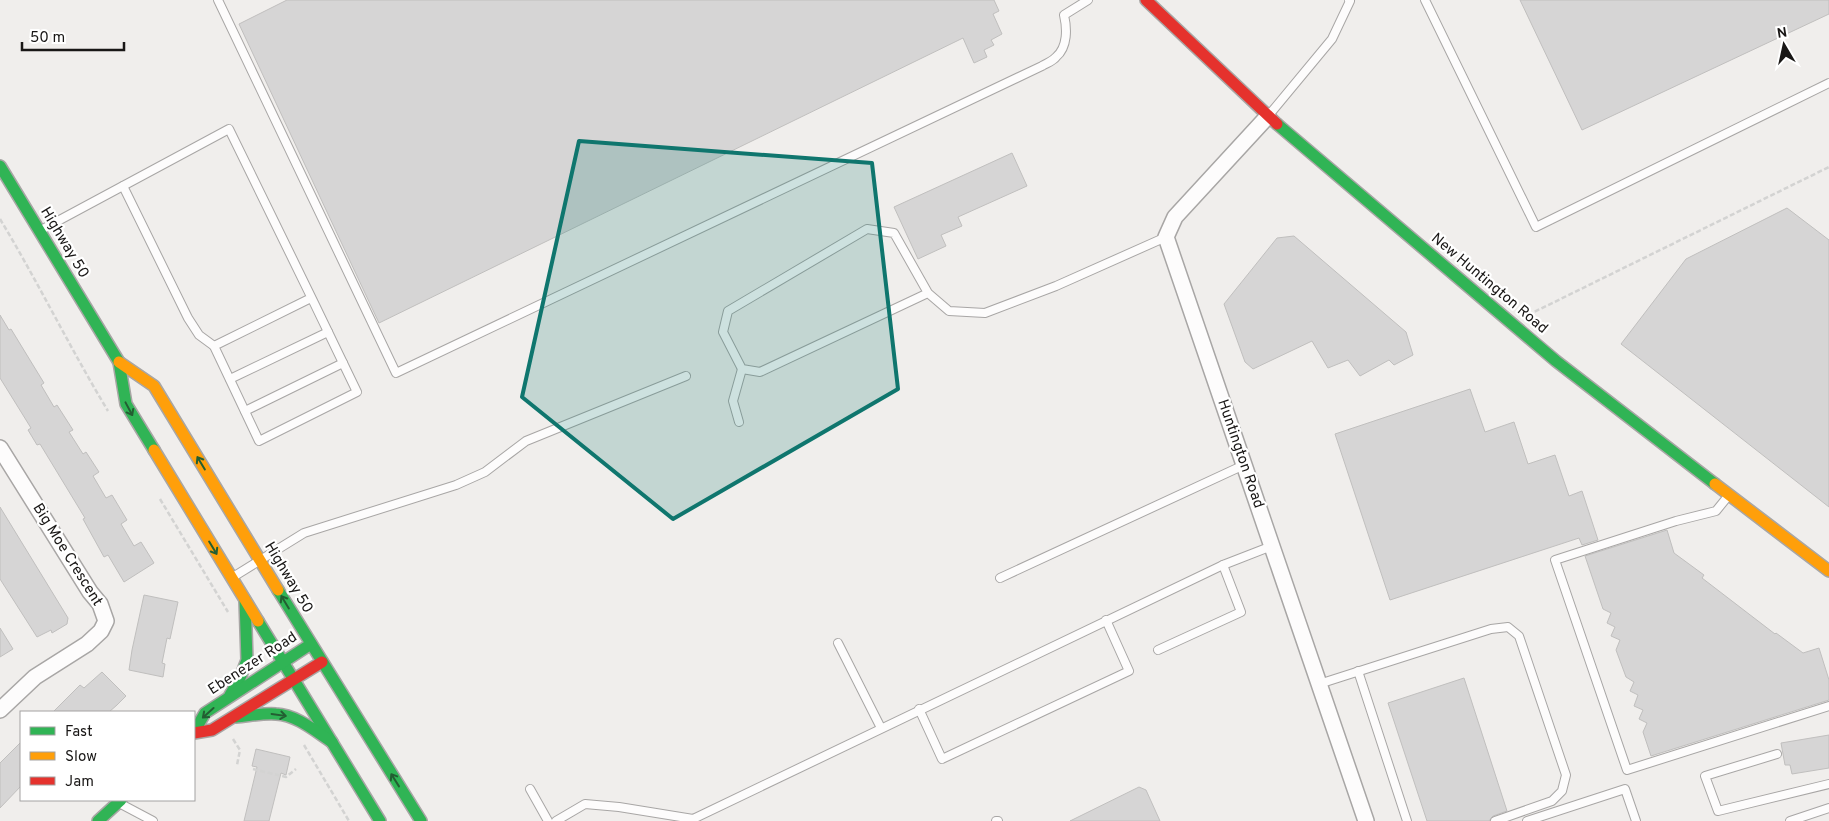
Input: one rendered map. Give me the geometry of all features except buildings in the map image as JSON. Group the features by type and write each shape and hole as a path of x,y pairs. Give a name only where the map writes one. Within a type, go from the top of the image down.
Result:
{"main road":[{"name":"New Huntington Road","path":"1146,0 1268,116 1556,361 1829,572"},
{"name":"Highway 50","path":"0,166 119,362 126,404 378,819"},
{"name":"Highway 50","path":"119,362 154,386 421,821"},
{"path":"228,698 240,678 247,660 245,600"},
{"name":"Ebenezer Road","path":"195,730 205,713 311,644"},
{"name":"Ebenezer Road","path":"195,732 212,730 322,662"},
{"path":"230,718 268,714 285,715 332,742"},
{"path":"98,821 119,801"}],"street":[{"path":"1166,237 1175,217 1268,116"},
{"name":"Huntington Road","path":"1166,237 1366,821"},
{"name":"Big Moe Crescent","path":"0,448 90,592 100,604 106,620 101,631 87,644 35,677 0,710"}],"lane":[{"path":"218,0 396,373 1042,66 1057,57 1063,47 1067,29 1064,15 1088,0"},
{"path":"1268,116 1332,39 1349,0"},
{"path":"1425,0 1536,227 1829,82"},
{"path":"39,231 229,129 357,392 259,440 214,346 199,335 188,318 123,186"},
{"path":"739,422 733,401 742,369 724,332 728,311 867,229 894,233 928,293 949,311 985,313 1056,286 1166,237"},
{"path":"742,369 760,372 928,293"},
{"path":"214,346 311,298"},
{"path":"230,379 328,332"},
{"path":"245,410 343,363"},
{"path":"232,578 304,534 456,485 485,472 526,441 686,376"},
{"path":"1000,578 1244,465"},
{"path":"1730,494 1716,511 1676,521 1554,560 1627,770 1829,706"},
{"path":"556,821 585,804 619,807 693,820 1106,620 1223,565 1272,546"},
{"path":"1158,650 1241,612 1223,565"},
{"path":"919,709 942,759 1129,671 1106,620"},
{"path":"1319,684 1491,629 1508,627 1519,636 1566,775 1562,791 1552,801 1495,821"},
{"path":"838,643 881,728"},
{"path":"1358,671 1407,821"},
{"path":"1777,754 1705,776 1718,811 1829,784"},
{"path":"530,789 548,821"},
{"path":"1527,821 1625,789 1636,821"},
{"path":"119,801 153,821"},
{"path":"1790,821 1829,808"}],"path":[{"path":"1512,323 1829,167"},
{"path":"233,739 240,750 237,766"},
{"path":"304,744 349,821"},
{"path":"253,769 286,777 296,769"}],"highlighted area":[{"path":"579,141 872,163 898,389 673,519 522,397"}],"traffic: fast":[{"path":"1277,124 1556,361 1715,484"},
{"path":"0,166 119,362 126,404 154,450"},
{"path":"278,590 421,821"},
{"path":"230,695 240,678 247,660 245,600"},
{"path":"258,621 380,821"},
{"path":"195,730 205,713 311,644"},
{"path":"236,717 266,714 284,715 306,724 332,742"},
{"path":"98,821 120,801"}],"traffic: slow":[{"path":"119,362 154,386 278,590"},
{"path":"154,450 258,621"},
{"path":"1715,484 1829,571"}],"traffic: jam":[{"path":"1146,0 1277,124"},
{"path":"195,733 212,730 322,662"}]}
